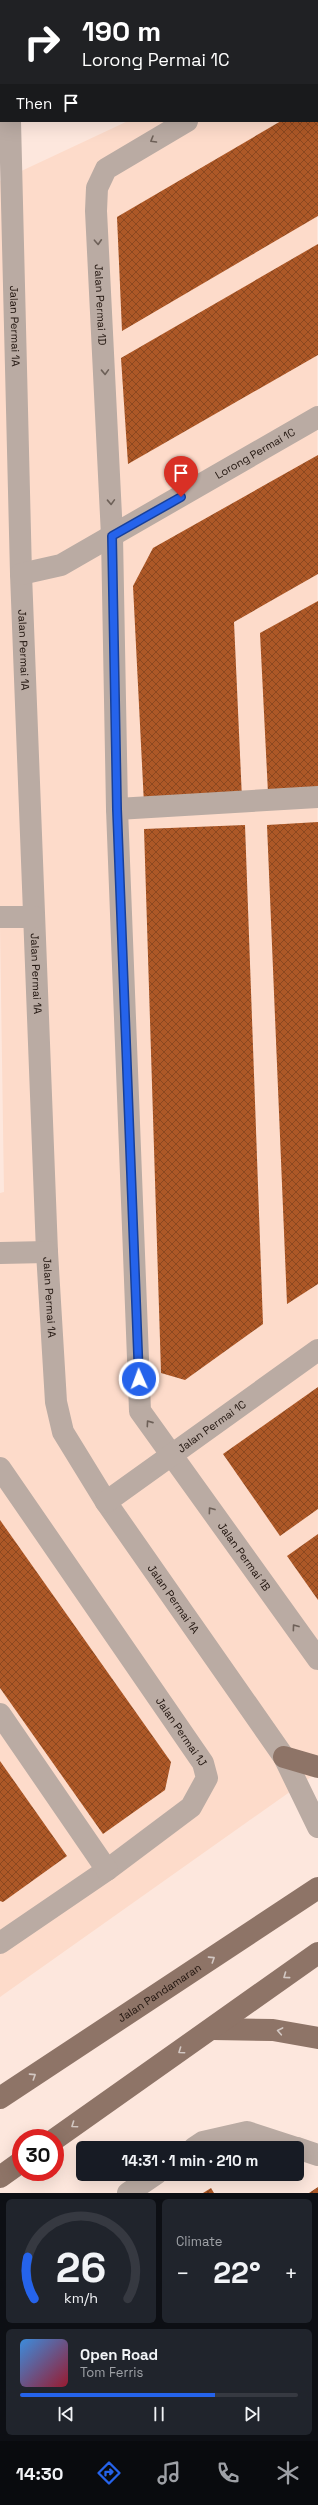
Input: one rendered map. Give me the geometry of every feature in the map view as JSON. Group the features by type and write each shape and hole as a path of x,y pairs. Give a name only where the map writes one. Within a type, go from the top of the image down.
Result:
{"main road":[{"path":"284,1757 318,1767"},
{"name":"Jalan Pandamaran","path":"0,2098 318,1888"},
{"path":"64,2133 318,1953"},
{"path":"213,2028 273,2030 318,2038"},
{"path":"0,2177 12,2168"}],"street":[{"name":"Jalan Permai 1A","path":"10,122 7,221 47,1252 58,1409 63,1432 106,1502 284,1757 318,1827"},
{"name":"Jalan Permai 1D","path":"112,536 96,211 97,188 106,170 185,122"},
{"name":"Lorong Permai 1C","path":"21,574 61,566 318,417"},
{"path":"112,536 117,809 140,1411 171,1455"},
{"path":"117,809 318,797"},
{"path":"0,917 34,917"},
{"path":"0,1252 47,1252"},
{"name":"Jalan Permai 1C","path":"106,1502 318,1350"},
{"name":"Jalan Permai 1B","path":"171,1455 318,1659"},
{"name":"Jalan Permai 1J","path":"0,1468 203,1763 206,1778 191,1807 107,1870 0,1943"},
{"path":"0,1714 107,1870"},
{"path":"206,2141 247,2132 275,2141"},
{"path":"304,2150 318,2155"},
{"path":"128,2193 146,2181"}],"shaded area":[{"path":"126,122 317,122 318,1772 0,1997 0,1193 4,1192 0,926 0,181"}],"building":[{"path":"279,122 318,122 318,216 122,331 117,217"},
{"path":"318,244 318,355 128,464 121,358"},
{"path":"318,455 318,574 234,622 242,799 144,804 133,586 153,548"},
{"path":"318,601 318,791 268,793 260,633"},
{"path":"318,822 318,1284 287,1304 267,825"},
{"path":"245,825 263,1324 185,1380 161,1373 144,829"},
{"path":"318,1387 318,1509 280,1536 223,1454"},
{"path":"0,1520 171,1762 165,1790 103,1834 0,1688"},
{"path":"318,1534 318,1600 287,1556"},
{"path":"0,1761 67,1856 3,1902 0,1901"},
{"path":"318,2187 318,2193 309,2193"},
{"path":"211,2188 214,2193 203,2193"}],"route":[{"path":"139,1379 117,809 112,536 181,497"}]}
